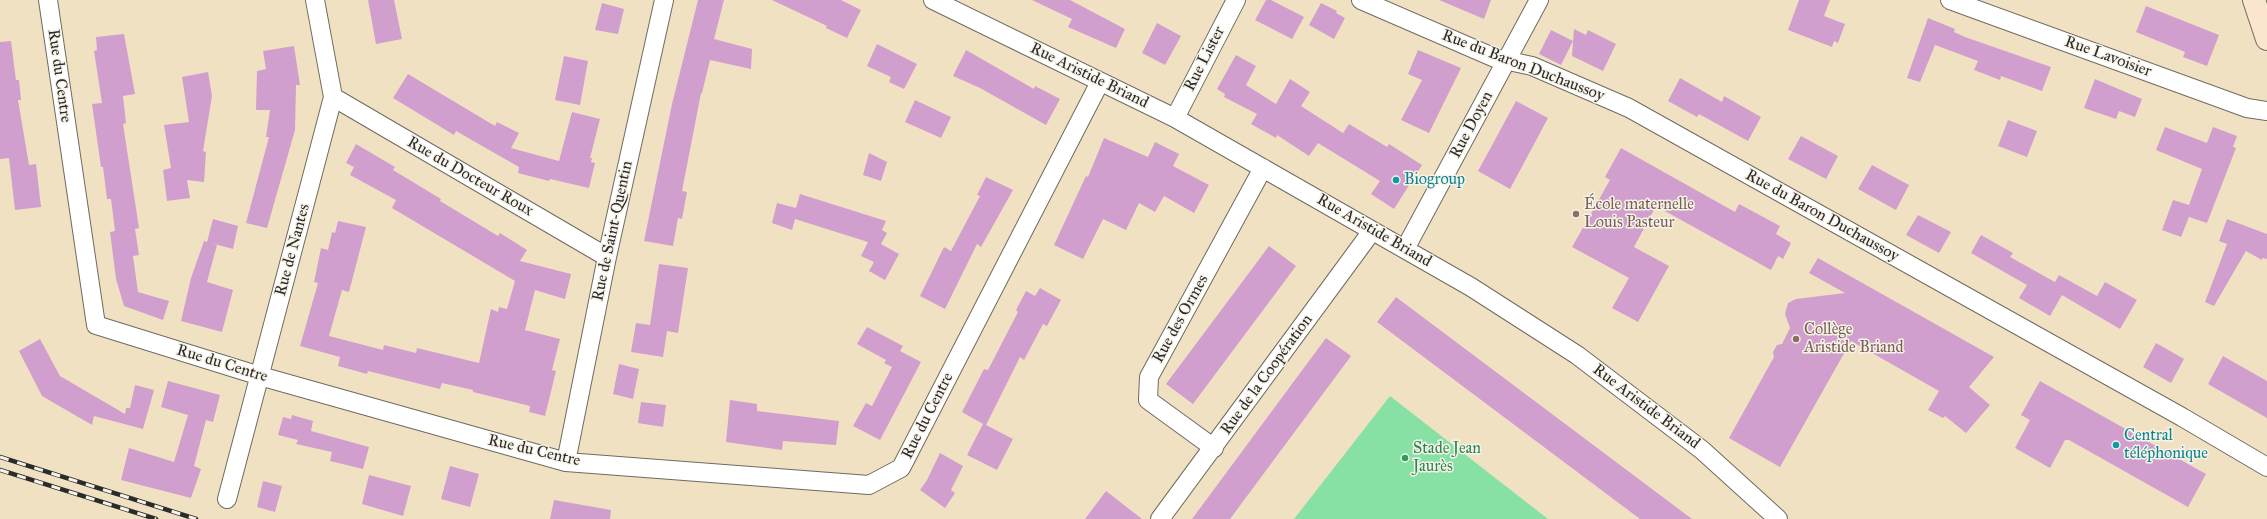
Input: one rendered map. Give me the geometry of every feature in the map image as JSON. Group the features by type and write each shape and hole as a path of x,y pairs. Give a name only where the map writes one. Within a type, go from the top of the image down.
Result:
{"street":[{"name":"Rue du Centre","path":"48,0 96,325 260,376 566,462 869,485 901,468 1100,82"},
{"name":"Rue de Nantes","path":"227,499 333,97 315,0"},
{"name":"Rue de Saint-Quentin","path":"566,462 607,257 664,0"},
{"name":"Rue Aristide Briand","path":"933,0 960,6 1100,82 1175,118 1465,284 1577,354 1702,450 1778,519"},
{"name":"Rue Lister","path":"1175,118 1236,0"},
{"name":"Rue du Baron Duchaussoy","path":"1361,0 1507,62 1532,66 1629,108 2176,414 2267,467"},
{"name":"Rue Doyen","path":"1405,250 1539,0"},
{"name":"Rue Lavoisier","path":"1950,0 2247,108 2267,111"},
{"path":"2254,0 2267,39"},
{"name":"Rue du Docteur Roux","path":"333,97 607,257"},
{"name":"Rue des Ormes","path":"1214,448 1148,400 1149,377 1263,168"},
{"name":"Rue de la Coopération","path":"1160,519 1214,448 1372,231"}],"green space":[{"name":"Stade Jean Jaurès","path":"1390,396 1548,519 1294,519"}],"building":[{"path":"368,0 394,0 402,39 376,44"},
{"path":"698,0 724,0 714,39 752,49 751,69 710,60 701,93 682,191 687,192 682,219 678,218 673,246 644,241 672,104"},
{"path":"772,0 841,0 861,10 847,38 826,28 827,26"},
{"path":"1032,0 1070,0 1125,29 1116,48 1068,27 1072,19"},
{"path":"1266,0 1271,0 1304,17 1292,39 1255,20"},
{"path":"1439,0 1491,0 1484,19"},
{"path":"1799,0 1830,0 1824,16 1845,24 1838,43 1834,41 1832,47 1788,30"},
{"path":"602,3 624,9 618,34 595,30"},
{"path":"1321,3 1337,11 1336,13 1345,18 1334,39 1309,25"},
{"path":"2146,6 2219,35 2207,66 2183,57 2185,52 2136,32"},
{"path":"1928,18 1955,29 1954,32 1965,37 2051,67 2042,91 2001,76 2000,80 1974,70 1978,61 1935,45 1920,82 1907,78"},
{"path":"1157,23 1181,36 1165,65 1142,53"},
{"path":"1574,29 1586,35 1588,30 1616,44 1603,71 1572,56"},
{"path":"1551,30 1573,41 1561,65 1539,54"},
{"path":"124,34 135,94 123,96 126,123 123,124 139,228 135,229 139,255 133,256 138,292 169,301 163,320 124,306 116,279 110,232 115,231 111,199 107,199 92,104 102,103 94,51 97,50 96,37"},
{"path":"11,41 16,80 19,80 21,100 18,100 29,165 36,164 41,207 15,210 9,158 0,159 0,42"},
{"path":"877,44 917,64 904,89 889,82 891,77 867,66"},
{"path":"294,46 300,85 296,85 295,130 267,228 246,223 269,137 266,137 270,110 256,110 257,71 266,69 263,51"},
{"path":"966,50 1034,89 1035,86 1060,99 1046,125 980,88 953,76"},
{"path":"1418,50 1461,68 1429,133 1401,120 1422,80 1408,74"},
{"path":"1236,55 1256,66 1246,85 1276,104 1290,79 1310,92 1301,106 1343,133 1349,124 1387,147 1389,144 1422,165 1394,209 1371,194 1380,181 1318,143 1309,156 1277,135 1276,138 1251,124 1257,114 1224,97 1225,94 1217,89"},
{"path":"564,56 588,61 580,105 555,100"},
{"path":"208,72 212,96 203,151 206,152 204,182 187,180 190,198 167,201 163,170 171,168 164,125 189,122 182,77"},
{"path":"408,74 495,126 497,122 519,133 511,148 559,161 572,112 600,119 590,158 592,158 591,162 595,163 589,188 550,179 549,181 518,173 519,167 456,131 454,135 393,98"},
{"path":"1680,78 1722,102 1724,96 1761,117 1748,141 1699,114 1697,117 1668,101"},
{"path":"2095,79 2142,99 2135,117 2119,111 2116,119 2084,108"},
{"path":"915,100 951,117 941,138 905,122"},
{"path":"1516,101 1548,118 1510,189 1478,171"},
{"path":"2008,120 2037,131 2027,157 1998,146"},
{"path":"2165,127 2207,143 2213,127 2237,136 2233,147 2236,148 2207,223 2189,217 2181,237 2162,230 2173,200 2189,205 2202,169 2156,150"},
{"path":"1801,136 1838,156 1826,179 1788,159"},
{"path":"1104,138 1148,157 1155,142 1179,154 1173,166 1209,185 1194,213 1164,196 1155,212 1139,203 1126,230 1103,219 1083,259 1054,245 1086,176 1088,177"},
{"path":"356,144 395,167 393,170 441,199 440,201 498,236 500,233 527,250 520,261 571,274 565,299 535,290 525,330 560,339 552,370 556,371 545,416 529,412 530,406 473,392 473,390 442,383 440,389 368,371 367,374 338,366 340,357 300,346 318,283 314,282 321,248 328,250 332,232 335,233 338,221 366,227 349,292 342,290 329,336 383,350 384,345 416,353 417,348 479,363 491,309 498,312 499,307 507,309 515,281 392,208 396,200 350,175 354,167 346,163"},
{"path":"1621,148 1735,212 1739,204 1780,226 1776,234 1791,243 1783,259 1778,256 1771,270 1656,206 1634,247 1669,266 1638,322 1612,308 1629,278 1572,247 1610,180 1605,177"},
{"path":"869,153 887,162 881,181 863,175"},
{"path":"1872,165 1909,185 1896,210 1858,189"},
{"path":"986,177 1013,190 981,247 977,244 945,309 920,296 944,247 951,251 980,196 977,195"},
{"path":"800,194 886,221 882,230 887,233 881,244 899,254 885,280 869,271 874,262 861,256 868,242 795,219 792,230 772,223 777,203 796,208"},
{"path":"1918,215 1951,232 1939,253 1906,235"},
{"path":"213,219 238,226 233,249 207,242"},
{"path":"2227,219 2267,234 2267,259 2262,258 2262,260 2246,251 2214,306 2205,302 2227,244 2219,241"},
{"path":"1981,235 2013,253 2010,257 2055,282 2059,275 2097,296 2105,282 2137,300 2120,329 2062,295 2050,316 2019,298 2027,285 1971,253"},
{"path":"204,241 217,245 207,282 233,290 222,332 181,321 191,278"},
{"path":"1269,246 1296,266 1193,404 1166,384"},
{"path":"1818,258 1994,357 1969,387 1990,405 1966,433 1945,416 1943,418 1928,410 1939,391 1851,341 1780,467 1729,438 1774,357 1773,352 1777,345 1782,344 1790,328 1785,314 1788,303 1796,299 1845,293 1809,273"},
{"path":"659,264 688,268 678,333 667,331 663,357 631,352 636,323 650,325"},
{"path":"1040,288 1061,300 1047,326 1043,324 1024,360 1020,357 986,425 1013,439 997,470 967,455 983,424 962,412 984,369 988,370 1018,312 1016,310 1026,291 1035,296"},
{"path":"1396,297 1692,519 1640,519 1377,322"},
{"path":"867,327 903,346 900,351 921,362 880,440 853,426 866,403 872,406 892,367 884,363 886,360 857,344"},
{"path":"1326,338 1351,356 1230,519 1192,519"},
{"path":"40,339 60,376 125,414 126,408 130,408 135,385 154,390 143,429 94,416 92,425 42,396 19,351"},
{"path":"2156,343 2184,359 2171,383 2143,367"},
{"path":"2223,356 2267,381 2267,418 2208,384"},
{"path":"619,364 639,369 633,399 613,394"},
{"path":"168,381 220,395 213,422 206,420 194,466 201,469 191,498 121,480 129,448 174,462 188,415 161,407"},
{"name":"Central téléphonique","path":"2040,381 2206,474 2188,507 2069,440 2065,440 2050,468 2015,448 2030,420 2021,415"},
{"path":"730,400 757,404 757,411 839,421 836,445 783,441 782,450 726,442"},
{"path":"641,402 666,405 663,427 638,423"},
{"path":"292,415 313,421 311,431 369,447 363,469 330,461 332,452 296,444 298,440 278,435 283,417 291,419"},
{"path":"940,453 963,466 951,490 955,493 945,508 920,490 927,480"},
{"path":"450,466 479,474 470,507 441,499"},
{"path":"369,475 411,486 403,516 362,504"},
{"path":"263,481 282,486 275,512 257,507"},
{"path":"1106,491 1142,519 1085,519"},
{"path":"554,500 611,510 610,519 550,519"}],"railway":[{"path":"0,457 196,519"},
{"path":"0,470 156,519"}],"place":[{"name":"Biogroup","path":"1396,180"},
{"name":"École maternelle Louis Pasteur","path":"1576,214"},
{"name":"Collège Aristide Briand","path":"1796,339"},
{"name":"Central téléphonique","path":"2116,445"},
{"name":"Stade Jean Jaurès","path":"1405,458"}]}
